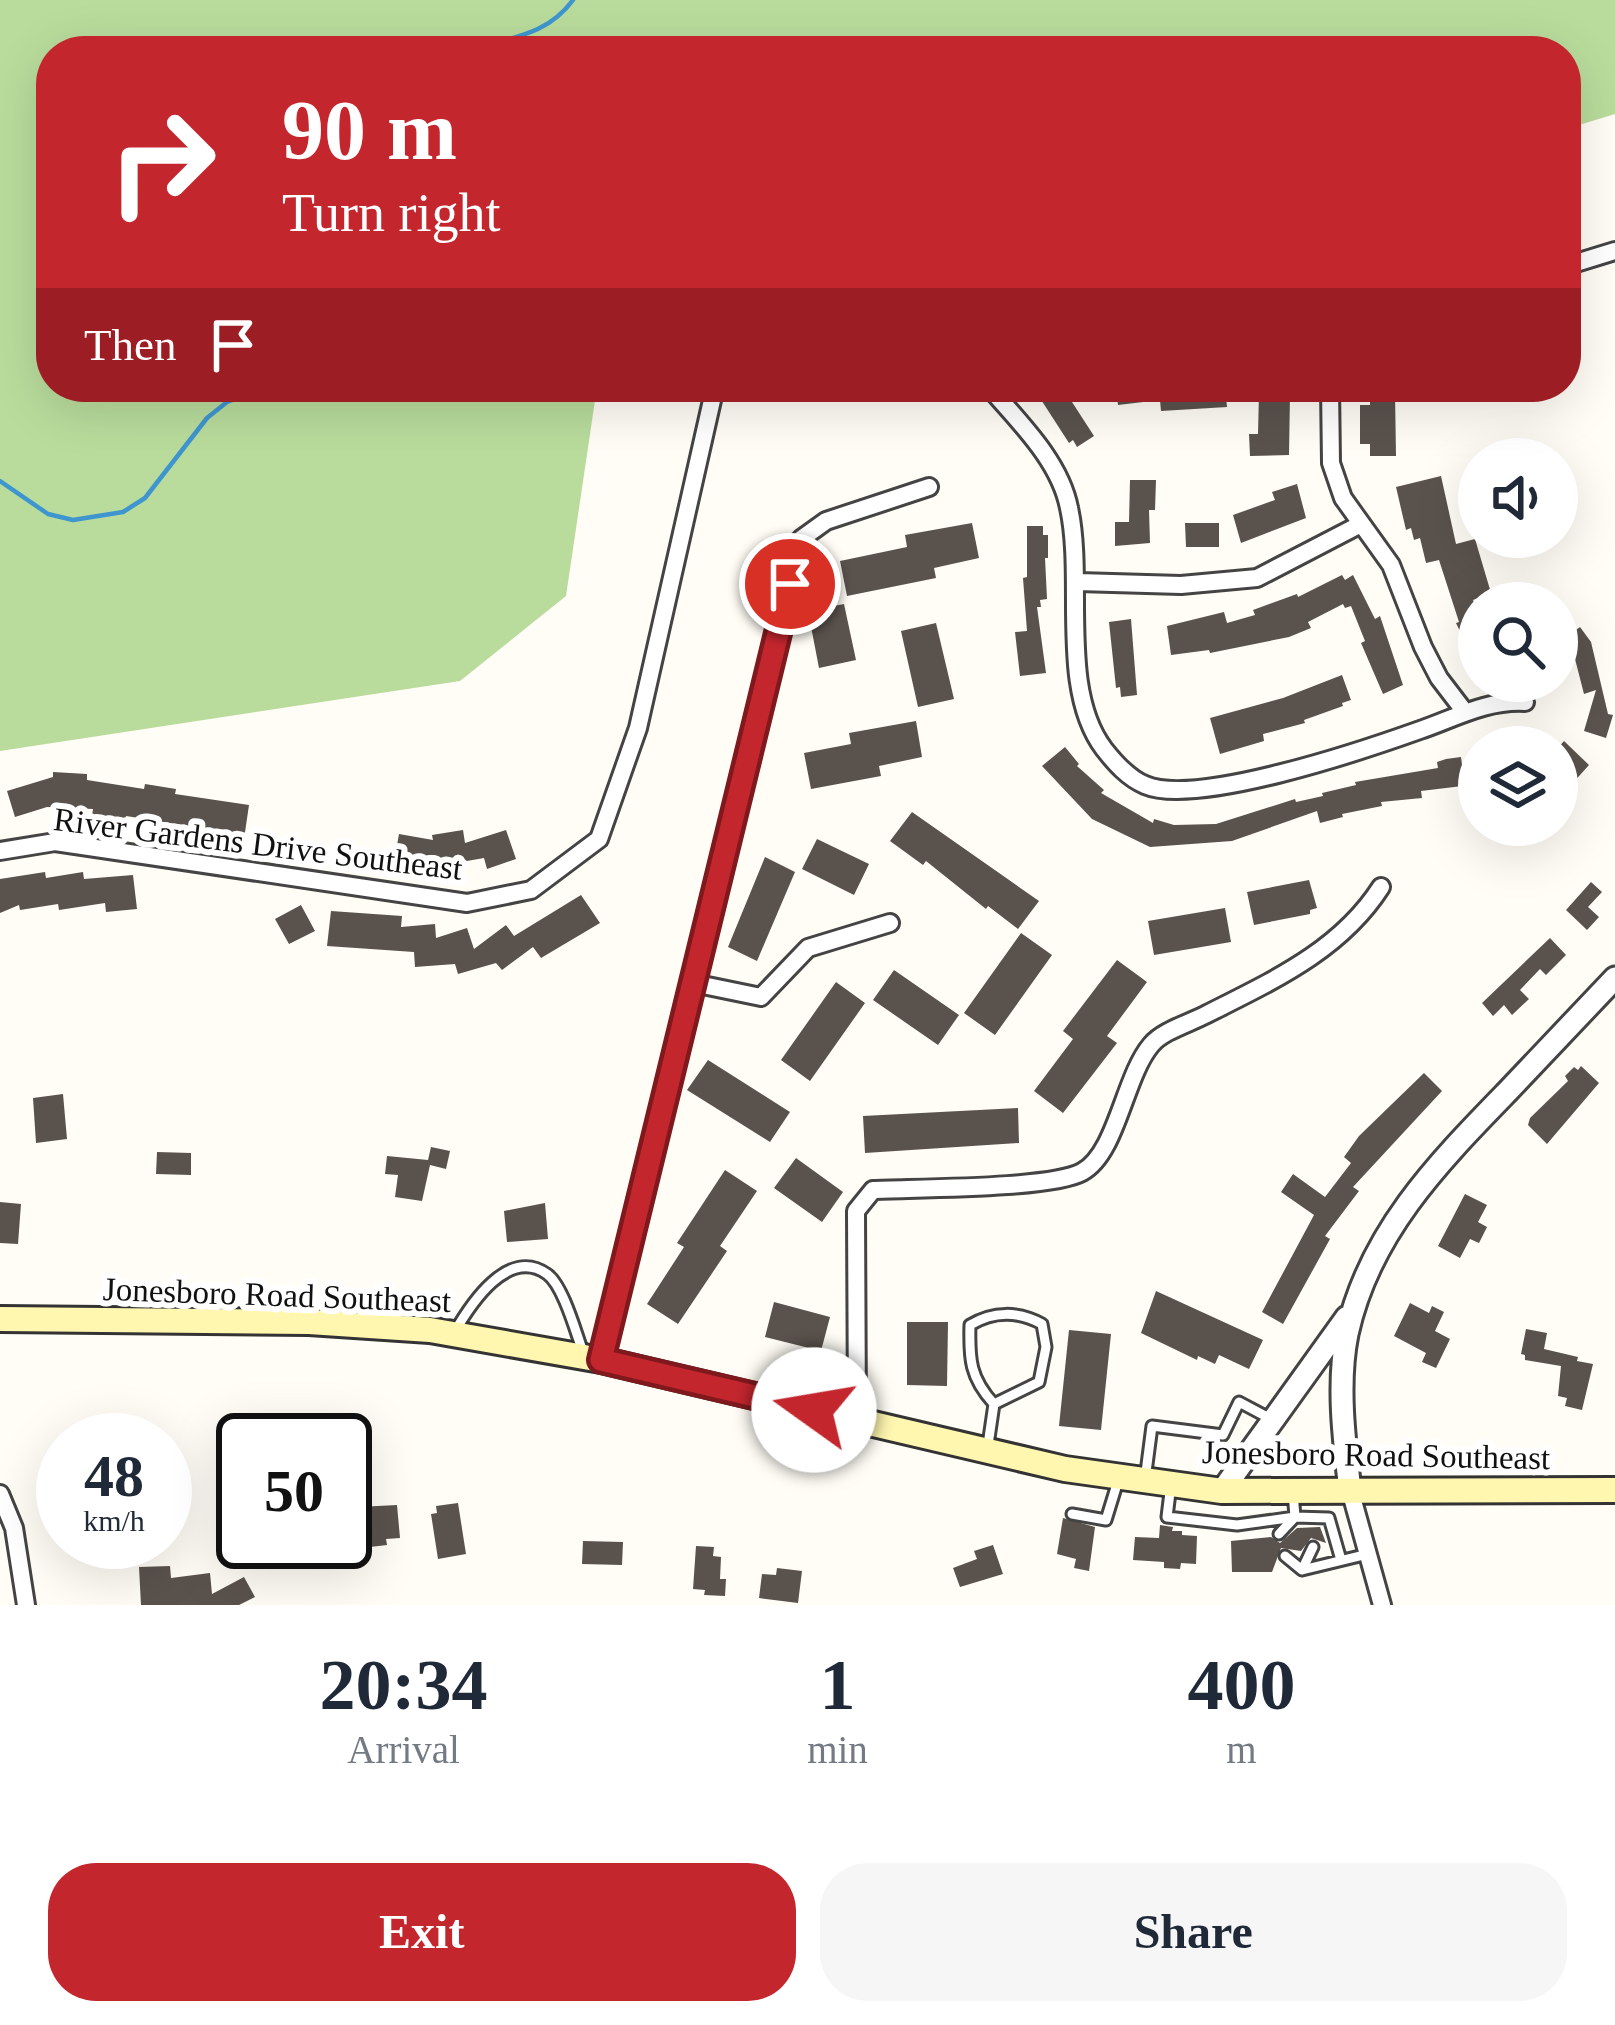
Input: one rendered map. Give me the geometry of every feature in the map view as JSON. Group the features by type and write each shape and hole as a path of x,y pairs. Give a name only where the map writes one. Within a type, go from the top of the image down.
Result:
{"main road":[{"name":"Jonesboro Road Southeast","path":"0,1319 309,1322 454,1334 593,1358 987,1451 1222,1491 1615,1490"}],"street":[{"path":"1581,261 1615,251"},
{"name":"River Gardens Drive Southeast","path":"0,851 55,842 467,903 531,890 599,839 638,728 712,402"},
{"path":"1001,402 1049,460 1069,504 1078,582 1078,674 1085,714 1119,767 1145,785 1178,792 1220,789 1500,702"},
{"path":"1330,402 1330,463 1343,498 1391,565 1439,678 1465,712"},
{"path":"593,1358 693,982 801,539 826,521 929,487"},
{"path":"1078,582 1180,584 1257,578 1360,524"},
{"path":"857,1420 856,1211 873,1190 1041,1181 1082,1172 1099,1157 1152,1042 1297,968 1364,914 1381,886"},
{"path":"693,982 761,997 808,948 890,922"},
{"path":"1382,1605 1350,1490 1343,1402 1346,1339 1354,1307 1377,1252 1433,1168 1615,978"},
{"path":"1222,1491 1354,1307"},
{"path":"0,1494 14,1528 26,1605"}],"lane":[{"path":"454,1334 468,1308 503,1272 529,1268 547,1274 558,1286 593,1358"},
{"path":"988,1314 1027,1316 1042,1324 1046,1347 1039,1382 994,1404 977,1386 968,1362 970,1325 988,1314"},
{"path":"1072,1514 1106,1520 1132,1478 1152,1426 1223,1435 1239,1402 1272,1420"},
{"path":"987,1451 994,1404"},
{"path":"1172,1484 1167,1517 1237,1525 1329,1518 1341,1560"},
{"path":"1279,1534 1295,1517 1293,1490"},
{"path":"1295,1517 1306,1525"},
{"path":"1302,1570 1312,1547"},
{"path":"1302,1570 1368,1554"},
{"path":"1286,1556 1302,1570"}],"green space":[{"path":"0,0 1615,0 1615,114 1581,124 1581,36 36,36 36,402 595,402 566,596 460,681 0,751"}],"building":[{"path":"1043,402 1072,402 1094,436 1077,447 1073,440 1069,443"},
{"path":"1160,402 1226,402 1227,407 1161,411"},
{"path":"1259,402 1290,402 1289,455 1250,456 1249,434 1258,434"},
{"path":"1395,402 1396,456 1370,456 1370,444 1360,444 1360,405"},
{"path":"1441,476 1458,558 1481,558 1488,582 1458,582 1458,619 1439,560 1426,563 1420,538 1414,540 1411,528 1406,530 1396,487"},
{"path":"1130,480 1156,480 1155,510 1149,510 1150,543 1115,546 1115,522 1129,522"},
{"path":"1297,484 1306,518 1241,543 1233,515 1275,500 1272,492"},
{"path":"972,523 979,558 934,568 936,578 847,596 840,561 907,547 905,535"},
{"path":"1185,523 1219,523 1219,547 1186,547"},
{"path":"1027,526 1043,526 1043,535 1048,535 1047,599 1037,607 1046,673 1020,676 1015,632 1027,631 1023,578 1027,577"},
{"path":"1342,575 1345,580 1353,575 1375,619 1380,616 1403,685 1383,694 1351,606 1343,604 1308,622 1311,628 1289,637 1210,653 1171,655 1167,626 1224,612 1227,623 1255,615 1253,610 1298,597"},
{"path":"844,604 856,660 819,668 808,611"},
{"path":"1131,619 1137,695 1121,697 1109,622"},
{"path":"936,623 954,699 918,707 901,631"},
{"path":"1578,628 1591,642 1608,714 1613,715 1606,738 1584,731 1596,690 1584,694 1578,671"},
{"path":"1342,675 1351,700 1343,706 1263,734 1264,741 1220,754 1210,718"},
{"path":"916,721 922,757 879,766 881,776 811,789 804,753 851,744 849,733"},
{"path":"1065,747 1077,766 1104,790 1101,793 1153,823 1154,819 1174,825 1216,824 1295,799 1323,796 1355,782 1438,768 1437,762 1458,757 1458,787 1421,791 1422,798 1381,802 1382,806 1320,823 1317,811 1232,841 1150,847 1092,819 1042,766"},
{"path":"1578,754 1589,765 1578,777"},
{"path":"53,772 87,774 87,780 144,789 145,784 176,789 175,794 249,805 244,839 215,839 215,834 188,830 189,826 126,816 125,821 92,816 93,809 47,807 15,817 7,791 53,777"},
{"path":"912,812 1039,901 1018,929 926,861 923,865 890,841"},
{"path":"463,830 465,843 506,830 516,859 487,869 484,858 427,868 394,862 399,834 433,840 432,835"},
{"path":"817,839 869,864 854,895 802,869"},
{"path":"765,857 795,872 757,961 728,947"},
{"path":"45,872 46,878 83,872 84,879 133,875 137,909 106,912 105,903 20,910 19,905 0,913 0,879"},
{"path":"1309,880 1317,908 1310,914 1254,925 1247,892"},
{"path":"1591,882 1602,892 1588,907 1599,917 1587,930 1566,910"},
{"path":"581,895 600,923 541,958 533,947 502,970 496,963 458,974 455,964 415,967 414,952 327,946 331,911 402,916 401,927 435,924 436,938 467,928 474,949 506,925 514,936"},
{"path":"301,905 315,931 289,944 275,919"},
{"path":"1225,908 1231,942 1154,955 1148,921"},
{"path":"1021,933 1052,955 995,1035 964,1013"},
{"path":"1550,938 1566,955 1546,975 1540,969 1520,990 1529,999 1512,1015 1504,1005 1493,1016 1482,1003"},
{"path":"1117,960 1147,982 1107,1036 1117,1043 1063,1113 1034,1091 1073,1039 1063,1031"},
{"path":"894,970 959,1015 938,1045 873,1000"},
{"path":"836,982 865,1003 810,1081 781,1060"},
{"path":"708,1060 790,1112 770,1142 687,1090"},
{"path":"1581,1066 1599,1083 1547,1144 1528,1125 1530,1118 1568,1081 1565,1076"},
{"path":"1424,1073 1442,1091 1353,1187 1359,1191 1325,1236 1330,1239 1283,1324 1262,1312 1314,1215 1281,1192 1293,1174 1325,1197 1351,1163 1344,1157 1359,1136"},
{"path":"63,1094 67,1139 36,1143 33,1098"},
{"path":"1018,1108 1019,1143 865,1153 863,1116"},
{"path":"431,1147 450,1151 446,1169 430,1165 422,1201 395,1197 398,1175 385,1174 387,1156 428,1160"},
{"path":"157,1152 191,1153 191,1175 156,1174"},
{"path":"796,1158 843,1192 822,1222 774,1188"},
{"path":"725,1170 757,1191 720,1246 727,1251 678,1324 647,1304 684,1247 677,1243"},
{"path":"1465,1194 1487,1205 1478,1222 1487,1227 1479,1243 1470,1239 1460,1258 1438,1246"},
{"path":"0,1202 21,1204 18,1244 0,1243"},
{"path":"545,1203 548,1239 507,1242 504,1211"},
{"path":"1156,1291 1263,1340 1249,1369 1219,1355 1215,1364 1198,1356 1197,1360 1141,1333"},
{"path":"774,1302 830,1317 821,1351 765,1337"},
{"path":"1410,1303 1429,1313 1432,1306 1444,1312 1435,1331 1450,1339 1436,1368 1422,1362 1426,1353 1394,1336"},
{"path":"907,1322 948,1322 947,1386 907,1385"},
{"path":"1526,1329 1547,1333 1544,1349 1593,1364 1582,1410 1565,1406 1567,1398 1558,1396 1561,1366 1525,1360 1521,1354"},
{"path":"1069,1330 1111,1334 1101,1430 1059,1426"},
{"path":"458,1503 466,1554 438,1559 431,1514 437,1513 436,1506"},
{"path":"397,1505 400,1538 372,1547 372,1506"},
{"path":"1063,1518 1095,1527 1089,1571 1074,1568 1076,1559 1057,1554"},
{"path":"1160,1525 1197,1536 1196,1564 1164,1568 1164,1562 1133,1560 1135,1537 1159,1538"},
{"path":"1320,1527 1326,1543 1311,1538 1301,1551 1281,1548 1272,1572 1232,1572 1231,1541 1271,1537 1280,1543 1297,1528"},
{"path":"583,1541 623,1542 622,1565 582,1564"},
{"path":"993,1545 1003,1574 960,1587 953,1568 977,1559 974,1551"},
{"path":"696,1546 714,1547 713,1556 721,1557 725,1596 693,1589"},
{"path":"777,1568 802,1571 798,1603 759,1598 762,1574 776,1575"},
{"path":"139,1569 170,1569 171,1578 210,1573 212,1594 244,1577 255,1597 239,1605 141,1605"}],"waterway":[{"path":"519,36 551,22 573,0"},
{"path":"0,481 48,514 73,520 123,512 145,498 207,418 227,402"}],"route":[{"path":"790,584 601,1360 814,1410"}]}
